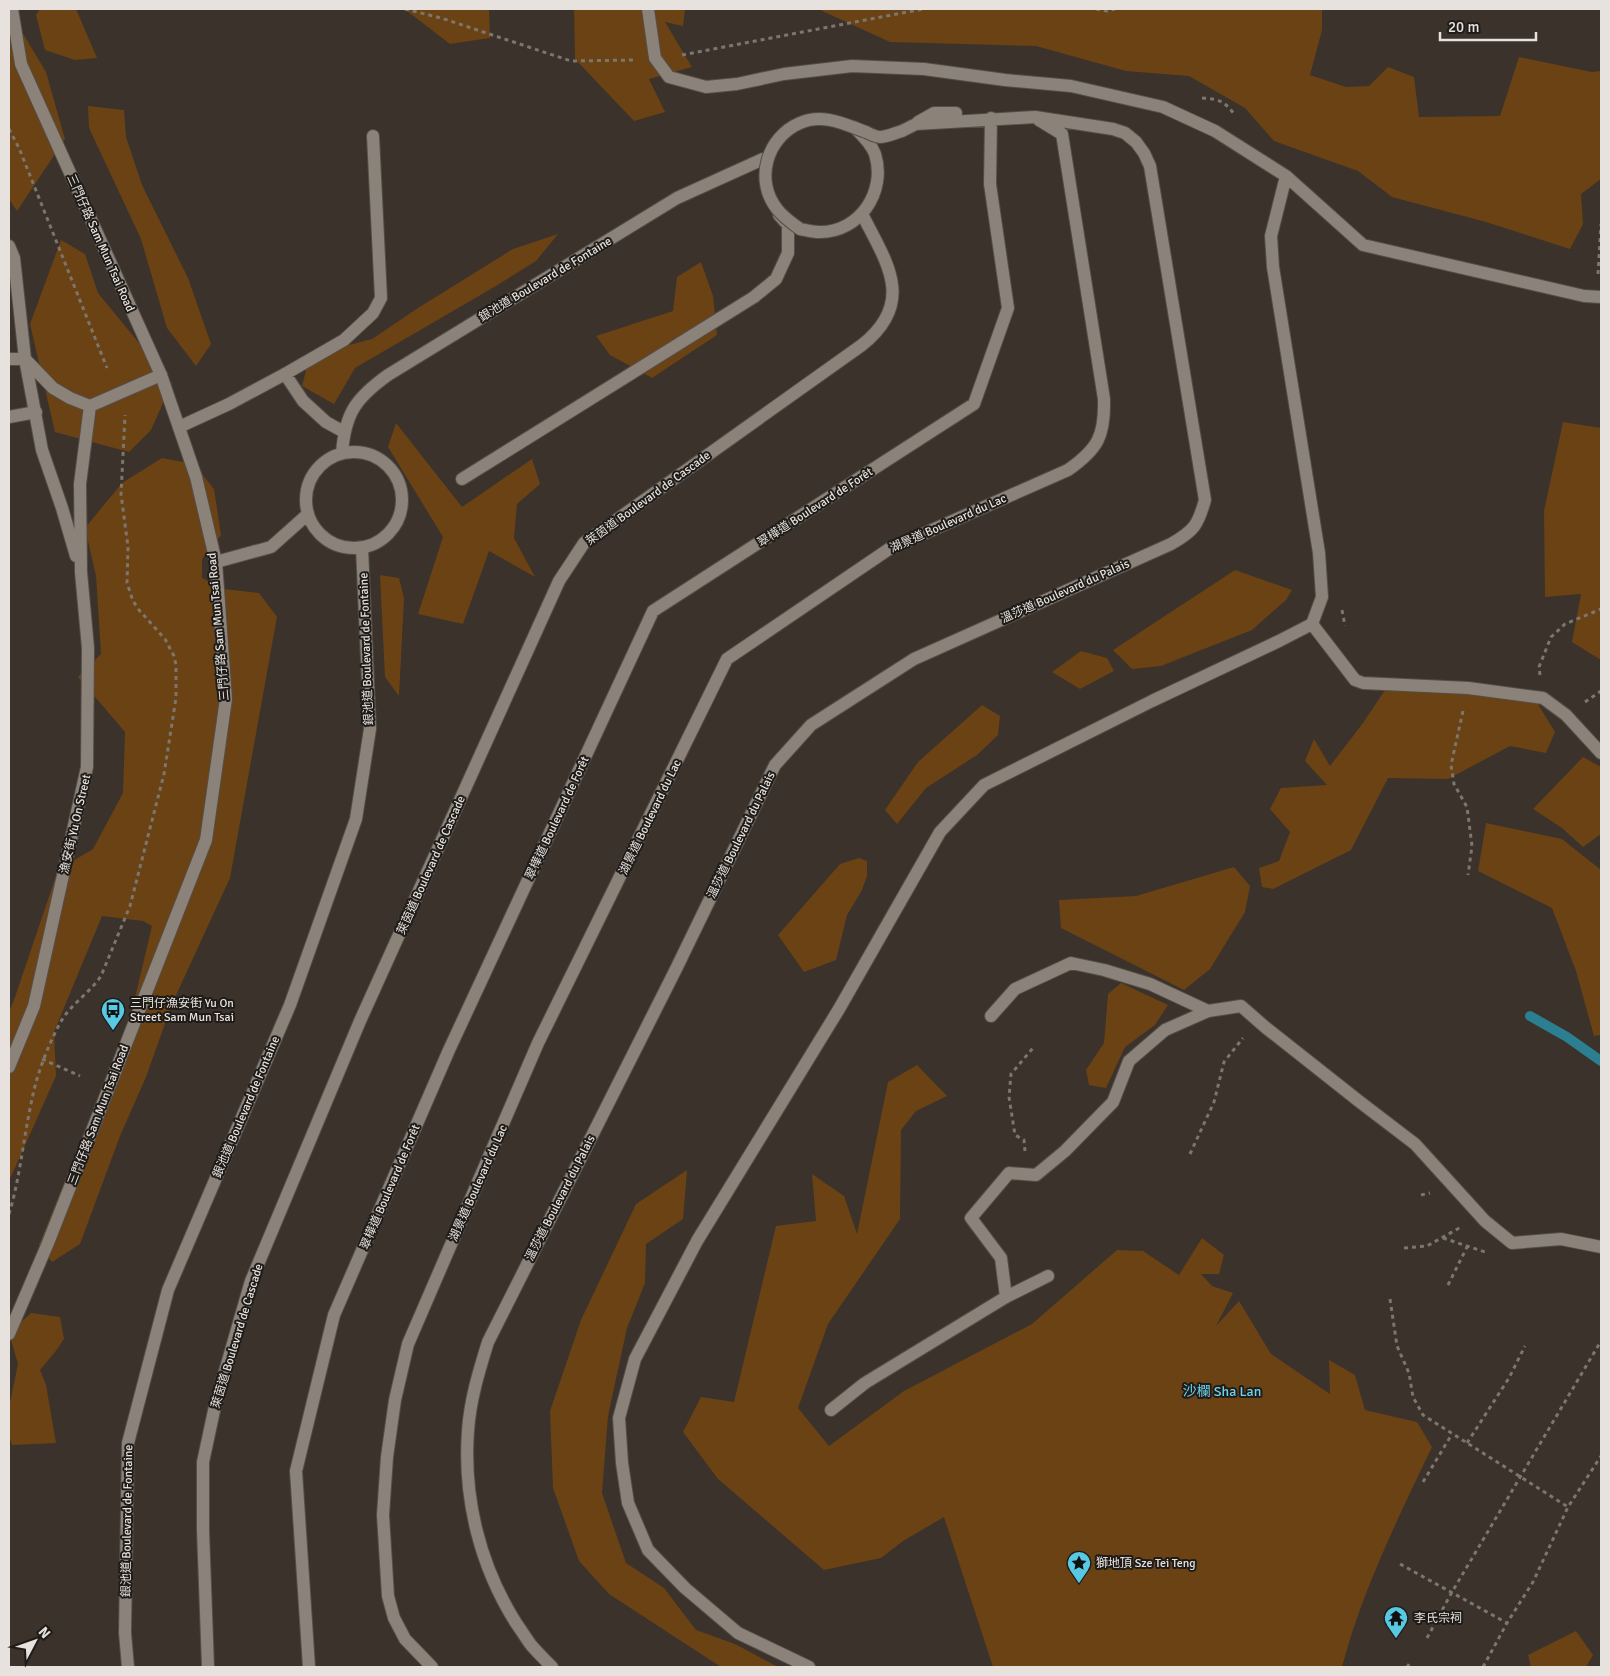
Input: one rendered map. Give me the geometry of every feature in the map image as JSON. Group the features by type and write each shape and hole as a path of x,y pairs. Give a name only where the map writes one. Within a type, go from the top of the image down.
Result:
{"street":[{"name":"三門仔路 Sam Mun Tsai Road","path":"9,1334 52,1234 206,840 226,699 216,562 196,477 161,375 21,64 12,9"},
{"path":"648,9 655,58 669,77 706,87 737,84 784,74 852,66 924,70 1071,86 1163,107 1215,131 1286,176 1363,245 1584,296 1599,297"},
{"name":"湖景道 Boulevard du Lac","path":"432,1667 405,1638 394,1618 388,1596 384,1515 387,1457 395,1400 408,1344 538,1043 727,659 888,549 1068,470 1086,458 1098,440 1104,420 1104,399 1062,134 1028,114 934,113 916,124"},
{"path":"462,479 754,297 776,279 788,254 788,225 776,212 766,195 761,177 763,159 768,146 776,134 799,119 812,116 832,117 854,126 866,139 875,153 878,168 877,183 872,200 862,214 853,222 831,231 820,232 800,229 787,219 776,208 768,192 765,175 767,161 771,149 779,138 801,122 825,119 834,120 878,138 902,132 916,124"},
{"name":"溫莎道 Boulevard du Palais","path":"552,1667 530,1644 505,1606 487,1564 474,1520 468,1475 468,1430 475,1385 488,1342 676,969 775,764 811,725 914,659 1171,544 1188,534 1200,519 1205,500 1150,166 1136,142 1125,133 1113,129 1035,117 991,118 916,124"},
{"name":"翠樺道 Boulevard de Forêt","path":"308,1661 296,1471 334,1315 449,1050 653,611 974,404 1008,308 990,184 991,118"},
{"path":"179,427 229,404 344,340 373,313 381,298 373,136"},
{"name":"銀池道 Boulevard de Fontaine","path":"342,453 344,432 353,408 368,389 388,375 678,198 763,159"},
{"path":"809,1667 738,1633 685,1588 648,1550 628,1504 622,1463 619,1418 635,1359 697,1241 839,1009 940,832 984,785 1312,624 1322,597 1320,553 1273,267 1271,236 1286,176"},
{"name":"萊茵道 Boulevard de Cascade","path":"208,1667 203,1530 203,1462 215,1406 251,1281 364,1012 559,581 584,543 862,345 874,336 883,324 893,295 892,280 888,265 862,214"},
{"name":"漁安街 Yu On Street","path":"9,246 14,258 25,358 42,450 81,572"},
{"path":"9,359 25,358 53,388 70,398 90,406 161,375"},
{"path":"285,374 303,401 326,422 344,432"},
{"name":"漁安街 Yu On Street","path":"9,1067 34,1006 87,767 88,648 81,572 80,484 90,406"},
{"path":"9,416 36,412"},
{"path":"356,452 372,455 385,463 396,475 402,490 402,506 398,521 390,534 377,543 362,548 335,545 323,537 314,527 308,514 306,499 308,484 315,470 327,460 342,453 356,452"},
{"path":"216,562 271,547 308,514"},
{"name":"銀池道 Boulevard de Fontaine","path":"128,1667 124,1633 128,1443 168,1290 290,1005 356,820 370,729 362,548"},
{"path":"1312,624 1355,680 1363,683 1468,688 1543,698 1566,715 1601,753"},
{"path":"991,1016 1015,988 1071,963 1104,970 1150,984 1208,1011"},
{"path":"1006,1297 1001,1258 971,1218 1009,1173 1036,1175 1065,1151 1113,1102 1129,1060 1166,1030 1208,1011 1241,1006 1352,1096 1415,1144 1480,1215 1512,1243 1561,1239 1601,1248"},
{"path":"831,1410 865,1383 1006,1297 1048,1276"},
{"path":"308,1661 319,1667"}],"path":[{"path":"405,9 441,18 571,61 630,60"},
{"path":"673,56 923,9"},
{"path":"1096,9 1107,11 1115,9"},
{"path":"9,129 107,368"},
{"path":"1599,297 1601,224"},
{"path":"9,1214 17,1186 30,1105 43,1060 52,1038 71,1006 93,987 102,976 125,921 164,774 176,698 177,675 174,656 165,639 136,605 127,584 128,547 121,494 125,414"},
{"path":"1543,698 1540,667 1551,637 1565,624 1601,609"},
{"path":"1468,688 1451,765 1454,784 1467,807 1472,846 1468,875"},
{"path":"1190,1154 1214,1102 1224,1062 1257,1020"},
{"path":"1027,1174 1024,1140 1015,1135 1009,1098 1011,1074 1033,1048"},
{"path":"38,1057 80,1076"},
{"path":"1404,1248 1427,1246 1480,1215"},
{"path":"1448,1285 1467,1247"},
{"path":"1390,1299 1397,1346 1409,1372 1413,1397 1423,1415 1568,1506"},
{"path":"1427,1638 1452,1592 1601,1341"},
{"path":"1467,1443 1509,1378 1524,1346"},
{"path":"1423,1482 1452,1434"},
{"path":"1483,1667 1507,1623 1533,1582 1568,1506 1601,1456"},
{"path":"1400,1564 1507,1623"}],"shaded area":[{"path":"40,9 76,9 97,58 75,60 45,50 36,15"},
{"path":"408,9 489,9 490,38 450,44 407,11"},
{"path":"574,9 685,9 683,26 665,22 692,67 649,79 665,112 634,121 575,59"},
{"path":"818,9 1322,9 1322,30 1310,75 1346,87 1369,86 1388,67 1414,77 1419,117 1500,116 1519,57 1592,72 1601,71 1601,179 1581,194 1583,224 1570,249 1486,222 1392,197 1358,171 1274,141 1245,108 1189,76 1126,71 1036,46 890,42"},
{"path":"9,10 46,72 65,139 17,211 9,199"},
{"path":"88,106 124,110 126,137 142,185 188,278 211,344 196,366 167,328 141,239 89,128"},
{"path":"558,234 536,261 355,368 334,404 302,386 310,355 372,339 513,249"},
{"path":"61,240 85,254 98,293 172,383 151,430 129,452 55,432 30,324"},
{"path":"701,262 713,296 717,335 652,378 610,355 596,336 673,311 677,277"},
{"path":"1563,422 1601,428 1601,660 1572,642 1581,594 1545,597 1544,511"},
{"path":"396,423 462,507 532,459 540,484 517,504 514,538 535,577 489,551 463,624 418,614 443,537 388,447"},
{"path":"162,458 194,464 214,489 221,535 202,559 202,578 224,589 259,593 277,617 230,878 172,1004 146,1077 120,1136 80,1244 52,1262 39,1245 130,1019 152,926 143,921 102,916 54,1032 56,1076 10,1179 9,1012 58,870 93,849 123,793 125,732 78,677 101,654 96,576 85,528 122,483"},
{"path":"1235,570 1292,590 1286,600 1252,630 1161,666 1132,669 1113,650"},
{"path":"380,575 399,578 404,598 399,696 385,677"},
{"path":"1081,651 1107,658 1114,671 1080,689 1052,672"},
{"path":"1391,681 1533,696 1555,732 1546,753 1510,746 1448,779 1388,778 1351,850 1273,889 1262,887 1259,868 1279,861 1290,832 1270,809 1281,788 1327,785 1305,761 1314,739 1330,766 1363,723"},
{"path":"982,705 1000,716 998,735 977,755 926,788 897,824 885,810 918,762"},
{"path":"1583,757 1601,767 1601,834 1583,847 1562,828 1533,809"},
{"path":"1486,823 1562,839 1601,870 1601,1035 1594,1036 1576,971 1552,908 1478,871"},
{"path":"859,858 867,861 867,876 862,890 847,915 836,960 804,972 778,935 840,864"},
{"path":"1234,867 1250,886 1245,912 1210,969 1184,990 1061,928 1059,900 1136,896"},
{"path":"1121,983 1168,1005 1155,1025 1125,1047 1106,1088 1089,1085 1086,1070 1104,1043 1108,994"},
{"path":"917,1065 947,1096 916,1111 901,1130 900,1219 828,1324 798,1408 829,1446 904,1391 1032,1324 1117,1250 1143,1251 1179,1275 1202,1238 1224,1255 1219,1274 1201,1274 1212,1286 1233,1293 1216,1326 1239,1301 1271,1354 1330,1394 1329,1360 1355,1375 1365,1410 1417,1422 1432,1447 1370,1583 1342,1667 993,1667 944,1517 903,1541 881,1558 824,1570 718,1479 683,1432 701,1397 734,1402 776,1226 816,1221 812,1174 844,1196 857,1234 888,1082"},
{"path":"687,1170 683,1219 646,1244 645,1283 627,1328 608,1416 602,1493 626,1563 664,1588 696,1630 735,1644 778,1667 721,1667 609,1594 579,1561 553,1488 550,1411 581,1320 636,1204"},
{"path":"31,1313 60,1317 64,1339 40,1370 46,1385 56,1443 12,1445 9,1435 9,1407 18,1364 9,1333"},
{"path":"1576,1631 1593,1655 1586,1667 1531,1667 1528,1655"}],"waterway":[{"path":"1530,1016 1567,1037 1601,1061"}],"place":[{"name":"三門仔漁安街 Yu On Street Sam Mun Tsai","path":"113,1031"},
{"name":"獅地頂 Sze Tei Teng","path":"1079,1584"},
{"name":"李氏宗祠","path":"1396,1639"}],"district":[{"name":"沙欄 Sha Lan","path":"1222,1391"}]}
